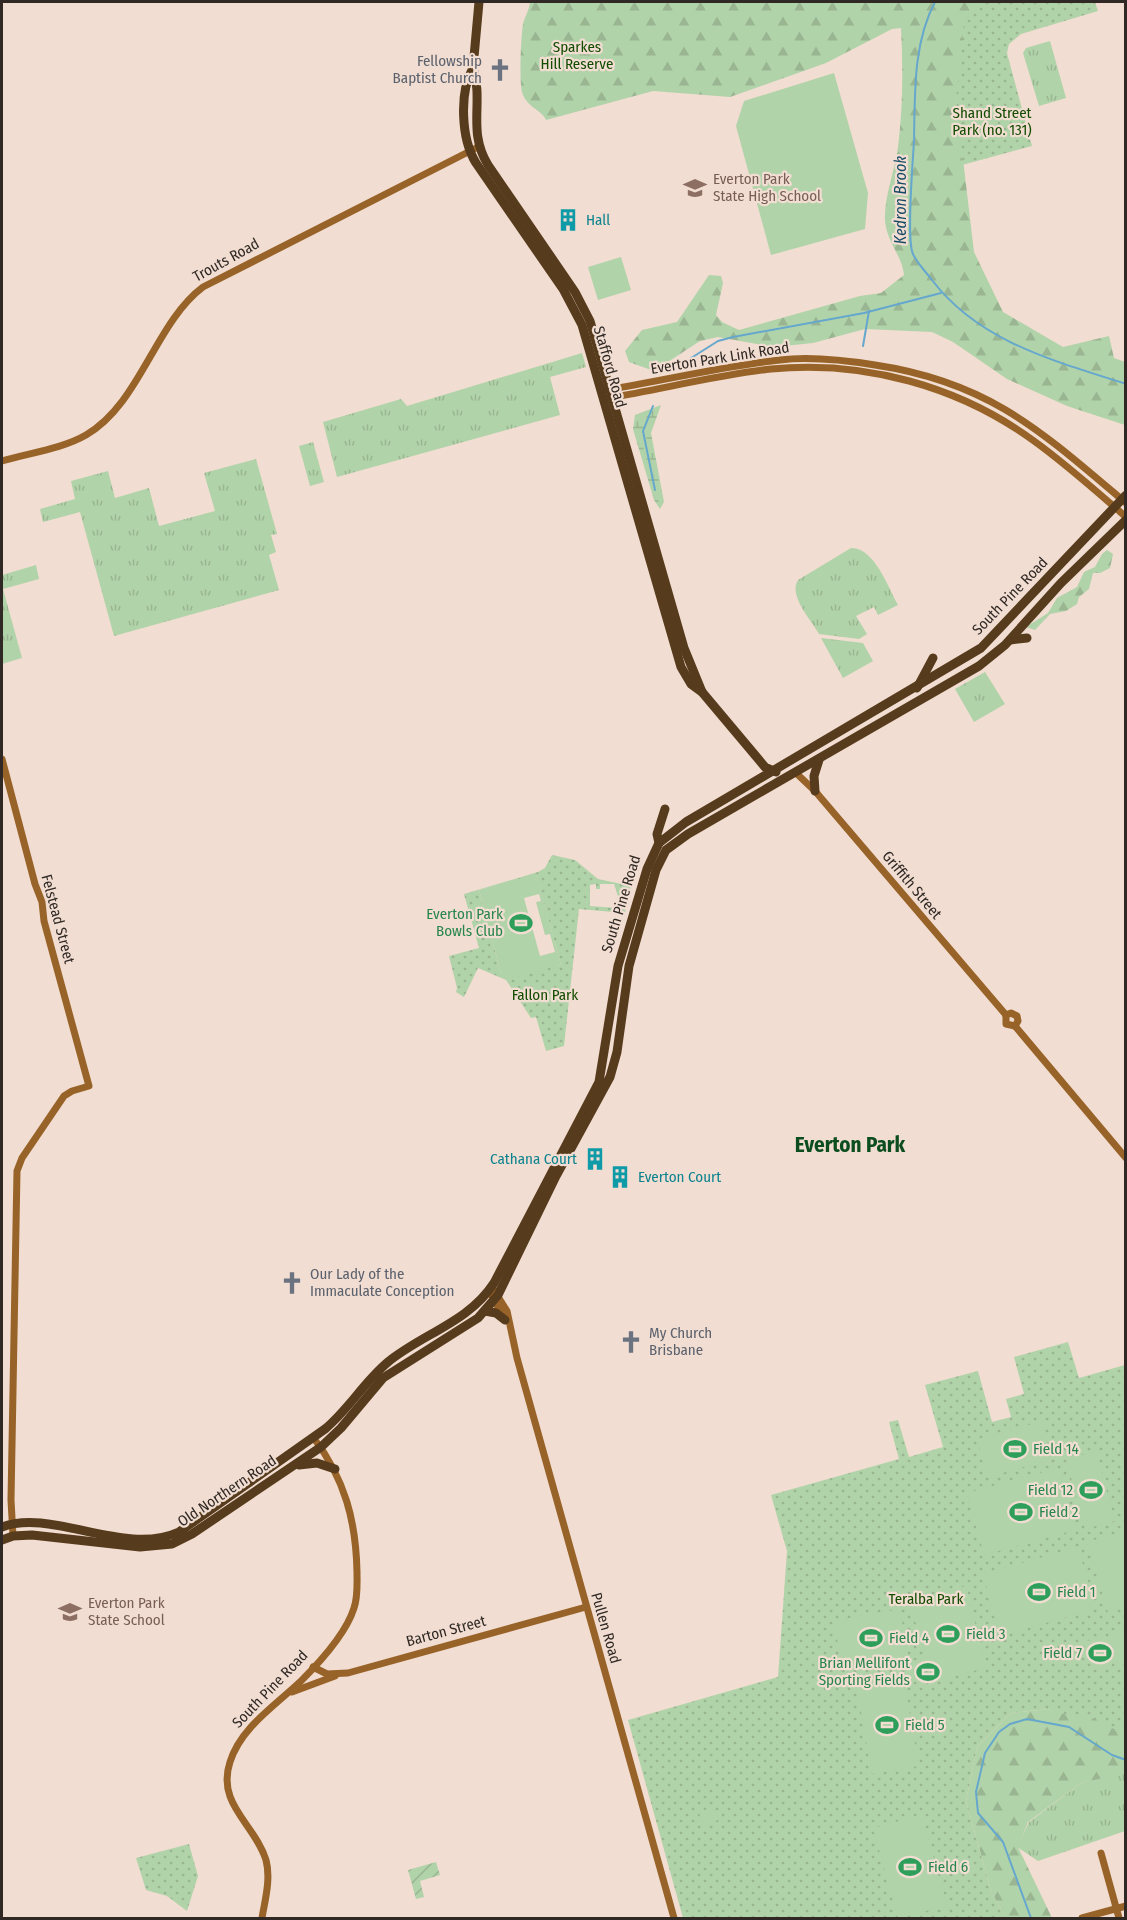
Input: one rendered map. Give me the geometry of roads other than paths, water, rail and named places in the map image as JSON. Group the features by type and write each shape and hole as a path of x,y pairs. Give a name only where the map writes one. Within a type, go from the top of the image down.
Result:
{"highway":[{"name":"Stafford Road","path":"479,2 474,68 468,77 464,125 474,149 568,297 585,333 607,394 675,651 686,675 760,762 774,771"},
{"name":"South Pine Road","path":"321,1448 383,1378 485,1311 602,1076 618,966 647,868 659,843 686,822 917,688 981,648 1124,499"},
{"name":"South Pine Road","path":"313,1437 339,1417 388,1362 493,1293 610,1077 617,1052 629,966 662,856 688,834 960,678 1010,640 1125,518"},
{"path":"1026,601 1039,607"},
{"path":"1010,640 1027,638"},
{"path":"917,688 933,658"},
{"path":"815,791 814,776 819,760"},
{"path":"774,771 795,773"},
{"path":"659,843 657,834 665,809"},
{"path":"485,1311 496,1313 505,1320"},
{"name":"Old Northern Road","path":"2,1527 12,1524 37,1524 137,1539 169,1536 191,1526 313,1437"},
{"name":"Old Northern Road","path":"2,1540 13,1536 52,1537 140,1547 166,1545 192,1534 321,1448"},
{"path":"290,1467 314,1463 335,1469"}],"street":[{"name":"Trouts Road","path":"2,461 81,438 107,420 184,306 202,287 474,149"},
{"name":"Everton Park Link Road","path":"607,394 781,360 848,361 908,369 956,385 1014,414 1050,438 1124,499"},
{"name":"Everton Park Link Road","path":"607,394 771,369 822,368 884,375 952,395 1001,420 1042,447 1125,518"},
{"name":"Felstead Street","path":"2,759 34,884 42,902 44,921 89,1086 64,1096 18,1167 12,1524"},
{"name":"Griffith Street","path":"795,773 815,791 1006,1016 1011,1013 1017,1016 1018,1021 1014,1026 1125,1158"},
{"name":"Pullen Road","path":"493,1293 514,1345"},
{"name":"Pullen Road","path":"493,1293 508,1315 514,1345 586,1607 674,1918"},
{"name":"South Pine Road","path":"262,1918 268,1873 265,1859 232,1805 227,1773 237,1747 259,1718 313,1667 350,1619 357,1593 357,1537 351,1512 335,1469 313,1437"},
{"path":"12,1524 13,1536"},
{"name":"Barton Street","path":"286,1694 337,1675 586,1607"},
{"path":"313,1667 323,1673 337,1675"},
{"path":"1101,1853 1119,1918"},
{"path":"1082,1918 1125,1906"}],"waterway":[{"name":"Kedron Brook","path":"935,2 923,34 917,69 910,217 913,254 951,301 972,319 995,334 1020,347 1072,367 1126,384"},
{"path":"688,360 718,341 733,337 864,313 941,293"},
{"path":"863,346 869,311"},
{"path":"653,406 643,431 655,490"},
{"name":"Kedron Brook","path":"1031,1918 1003,1842 978,1813 976,1792 985,1753 999,1732 1010,1724 1027,1719 1069,1727 1112,1755 1126,1760"}],"place":[{"name":"Fellowship Baptist Church","path":"500,70"},
{"name":"Everton Park State High School","path":"695,188"},
{"name":"Hall","path":"568,220"},
{"name":"Everton Park Bowls Club","path":"521,923"},
{"name":"Cathana Court","path":"595,1159"},
{"name":"Everton Court","path":"620,1177"},
{"name":"Our Lady of the Immaculate Conception","path":"292,1283"},
{"name":"My Church Brisbane","path":"631,1342"},
{"name":"Field 14","path":"1015,1449"},
{"name":"Field 12","path":"1091,1490"},
{"name":"Field 2","path":"1021,1512"},
{"name":"Field 1","path":"1039,1592"},
{"name":"Everton Park State School","path":"70,1612"},
{"name":"Field 3","path":"948,1634"},
{"name":"Field 4","path":"871,1638"},
{"name":"Field 7","path":"1100,1653"},
{"name":"Brian Mellifont Sporting Fields","path":"928,1672"},
{"name":"Field 5","path":"887,1725"},
{"name":"Field 6","path":"910,1867"}],"district":[{"name":"Everton Park","path":"850,1145"}],"park label":[{"name":"Sparkes Hill Reserve","path":"577,56"},
{"name":"Shand Street Park (no. 131)","path":"992,122"},
{"name":"Fallon Park","path":"545,995"},
{"name":"Teralba Park","path":"926,1599"}]}
